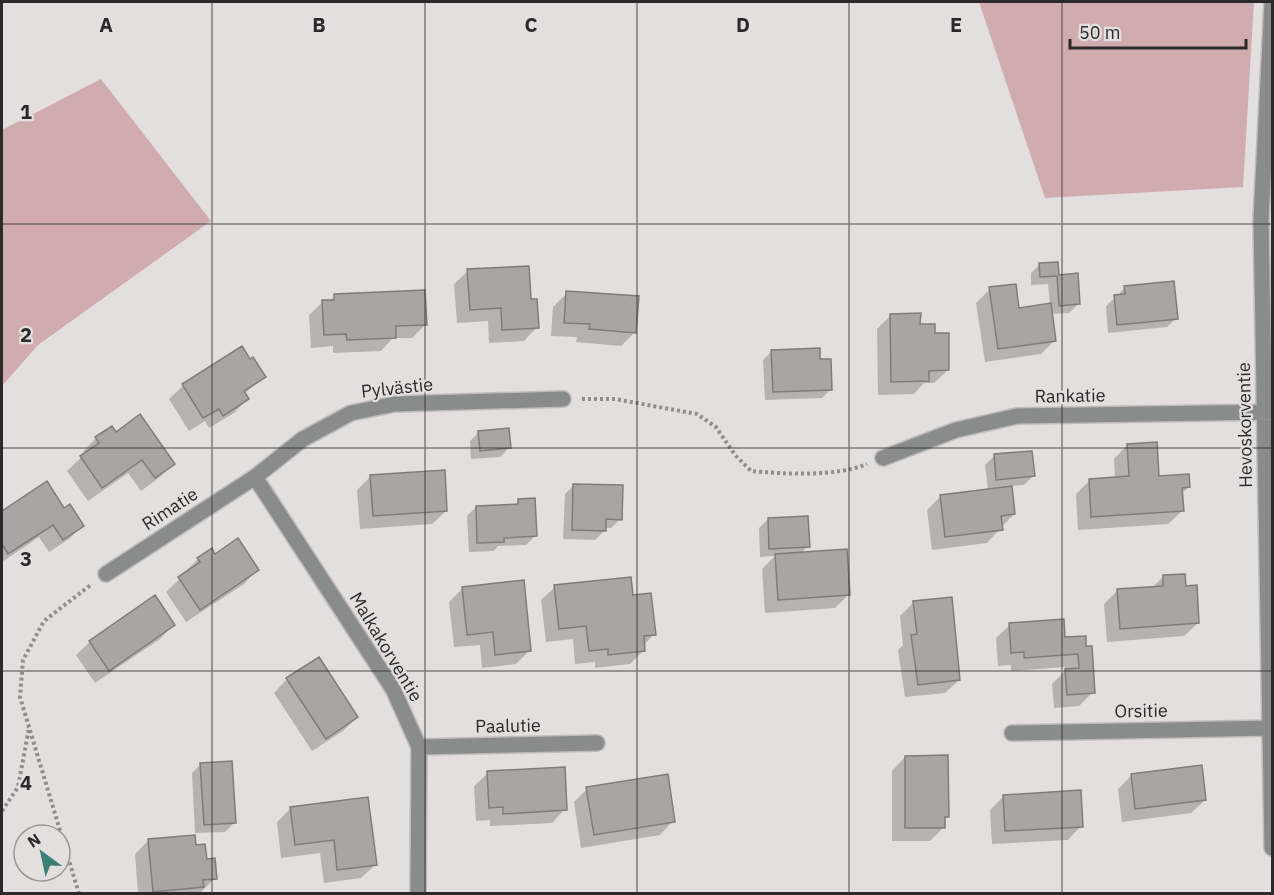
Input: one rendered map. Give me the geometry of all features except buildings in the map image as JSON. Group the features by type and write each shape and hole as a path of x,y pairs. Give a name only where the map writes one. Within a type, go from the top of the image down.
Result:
{"street":[{"name":"Hevoskorventie","path":"1272,2 1261,219 1268,412 1272,848"},
{"name":"Pylvästie","path":"255,477 303,439 351,413 395,404 563,399"},
{"name":"Rankatie","path":"883,458 956,430 1017,416 1268,412"},
{"name":"Rimatie","path":"106,574 255,477"},
{"name":"Malkakorventie","path":"255,477 393,689 419,747 418,894"},
{"name":"Orsitie","path":"1012,733 1272,728"},
{"name":"Paalutie","path":"419,747 597,743"}],"path":[{"path":"563,399 615,399 697,414 716,427 735,455 751,471 827,472 856,469 883,458"},
{"path":"79,894 20,697 23,660 44,621 106,574"},
{"path":"2,811 18,787 29,727"}],"shaded area":[{"path":"979,2 1254,2 1243,187 1045,198"},
{"path":"101,79 211,221 38,345 2,386 2,130"}]}
